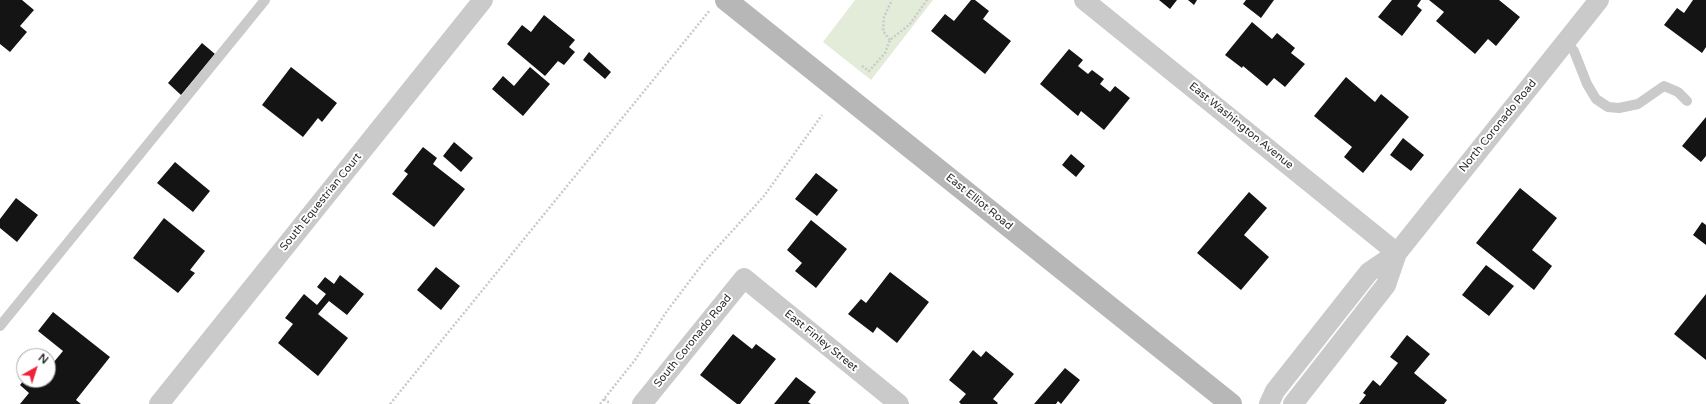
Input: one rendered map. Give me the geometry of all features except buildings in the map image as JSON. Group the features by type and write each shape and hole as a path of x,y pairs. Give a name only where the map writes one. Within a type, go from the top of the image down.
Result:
{"main road":[{"name":"East Elliot Road","path":"719,3 1230,404"}],"street":[{"name":"South Equestrian Court","path":"159,404 483,0"},
{"name":"East Washington Avenue","path":"1084,0 1397,253"},
{"name":"North Coronado Road","path":"1269,404 1275,391 1369,272 1397,253 1566,42 1590,3"},
{"name":"North Coronado Road","path":"1293,404 1386,284 1397,253"},
{"name":"South Coronado Road","path":"642,404 744,278"},
{"name":"East Finley Street","path":"744,278 898,404"}],"lane":[{"path":"0,326 265,0"},
{"path":"1566,42 1574,51 1587,84 1596,99 1608,107 1619,108 1638,104 1664,86 1678,92 1687,101"}],"path":[{"path":"890,40 883,31 884,17 892,0"},
{"path":"862,66 869,71 886,53 890,40 910,24 927,0"},
{"path":"390,404 719,3"},
{"path":"600,404 635,360 667,311 704,262 764,196 822,115"},
{"path":"604,399 611,404"}],"green space":[{"path":"855,0 933,0 871,80 823,42"}]}
